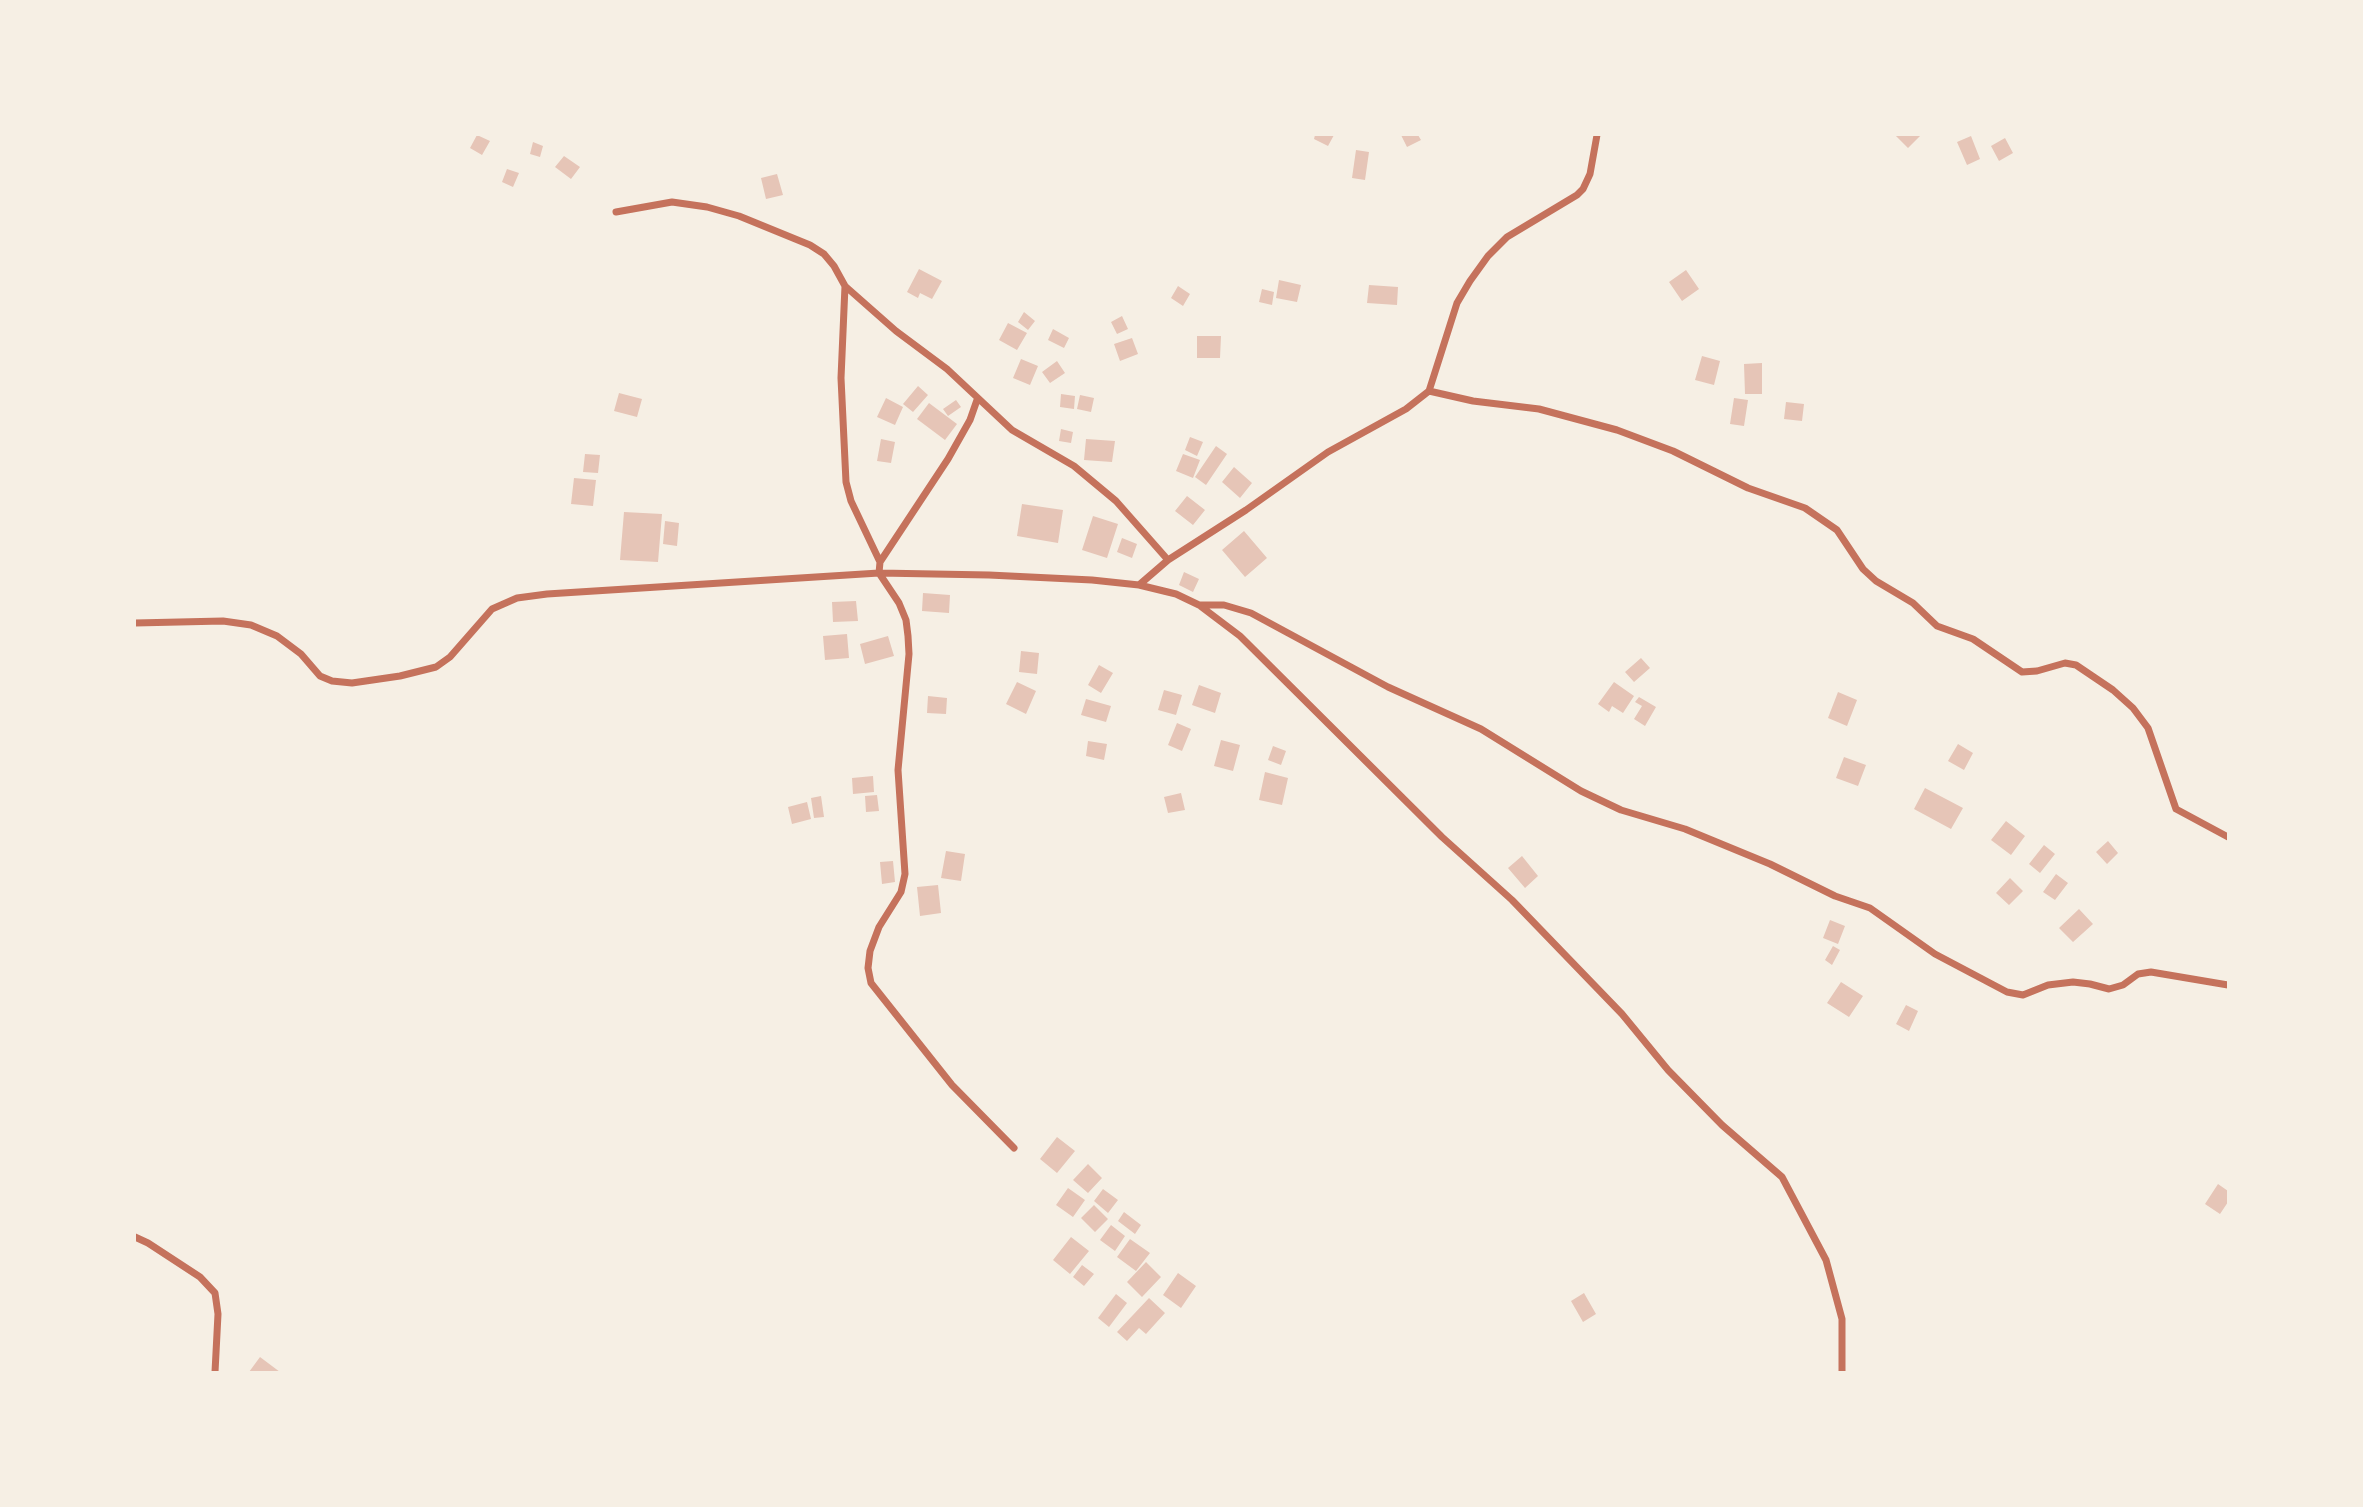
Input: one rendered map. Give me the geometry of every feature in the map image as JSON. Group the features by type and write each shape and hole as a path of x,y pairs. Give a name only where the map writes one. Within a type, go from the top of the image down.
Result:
{"street":[{"path":"1139,585 1168,560 1246,510 1328,452 1406,410 1429,391 1457,303 1470,281 1488,256 1507,237 1583,189 1590,174 1597,135"},
{"path":"616,212 672,202 707,207 739,216 810,245 824,254 845,286 896,331 947,369 1012,430 1074,467 1116,501 1168,560"},
{"path":"845,286 841,377 846,482 851,501 880,562"},
{"path":"1429,391 1473,401 1539,408 1617,430 1673,451 1748,488 1805,508 1837,530 1863,569 1876,581 1913,603 1937,626 1973,639 2022,672 2065,663 2076,665 2113,690 2133,708 2148,728 2176,809 2228,837"},
{"path":"977,400 970,420 948,459 880,562 879,573 899,603 906,620 908,636 909,654 898,770 905,864 901,892 879,927 870,951 868,968 871,983 953,1086 1014,1149"},
{"path":"135,623 223,621 251,625 277,636 301,654 320,676 332,681 352,683 400,676 436,667 450,657 492,609 517,598 547,594 879,573 989,575 1139,585 1176,594 1199,605 1240,636 1442,837 1512,900 1622,1014 1668,1070 1721,1125 1782,1177 1826,1260 1842,1319 1842,1372"},
{"path":"1199,605 1224,605 1251,613 1388,687 1481,729 1545,770 1601,800 1649,820 1685,829 1770,864 1835,897 1870,908 1935,954 2007,992 2023,995 2049,985 2073,982 2109,989 2123,985 2138,974 2151,972 2228,985"},
{"path":"135,1237 200,1277 215,1293 218,1314 215,1372"}],"building":[{"path":"477,135 490,141 482,155 470,148"},
{"path":"1315,135 1334,135 1328,146 1314,139"},
{"path":"1401,135 1418,135 1421,140 1407,147"},
{"path":"1895,135 1921,135 1908,148"},
{"path":"1971,136 1980,159 1967,165 1957,142"},
{"path":"2005,138 2013,153 1999,161 1991,146"},
{"path":"533,142 543,146 540,157 530,154"},
{"path":"1356,150 1369,152 1365,180 1352,178"},
{"path":"564,156 580,167 571,179 555,167"},
{"path":"507,169 519,173 513,187 502,182"},
{"path":"777,174 783,195 766,199 761,178"},
{"path":"919,269 942,281 932,299 920,293 918,298 907,292"},
{"path":"1686,270 1699,289 1682,301 1669,282"},
{"path":"1279,280 1301,285 1297,302 1276,298"},
{"path":"1369,285 1398,287 1397,305 1367,303"},
{"path":"1178,286 1190,294 1183,306 1171,298"},
{"path":"1262,289 1274,292 1272,305 1259,302"},
{"path":"1024,312 1035,321 1028,330 1018,322"},
{"path":"1122,316 1128,329 1117,334 1111,322"},
{"path":"1008,323 1027,333 1017,350 999,340"},
{"path":"1053,329 1069,338 1064,348 1048,340"},
{"path":"1197,336 1221,336 1220,358 1197,358"},
{"path":"1132,338 1138,354 1120,361 1114,344"},
{"path":"1702,356 1720,361 1714,385 1695,380"},
{"path":"1021,359 1038,366 1030,385 1013,378"},
{"path":"1057,361 1065,373 1050,383 1042,372"},
{"path":"1762,363 1762,394 1745,394 1744,364"},
{"path":"918,386 928,395 913,412 903,404"},
{"path":"619,393 642,399 637,417 614,411"},
{"path":"1061,394 1075,396 1074,409 1060,407"},
{"path":"1080,395 1094,398 1091,412 1077,409"},
{"path":"886,398 903,407 895,425 877,417"},
{"path":"1734,398 1748,400 1744,426 1730,424"},
{"path":"956,400 961,407 948,416 943,409"},
{"path":"1786,402 1804,404 1802,421 1784,419"},
{"path":"929,403 957,424 945,440 917,419"},
{"path":"1061,429 1073,432 1071,443 1059,441"},
{"path":"1190,437 1203,442 1197,456 1185,450"},
{"path":"881,439 895,442 891,463 877,461"},
{"path":"1086,439 1115,441 1112,462 1084,460"},
{"path":"1216,446 1227,454 1206,485 1195,477"},
{"path":"585,454 600,455 598,473 583,472"},
{"path":"1183,454 1200,460 1193,478 1176,471"},
{"path":"1234,467 1252,483 1240,498 1222,482"},
{"path":"574,478 596,480 593,506 571,504"},
{"path":"1187,496 1205,510 1193,525 1175,511"},
{"path":"1022,504 1063,510 1058,543 1017,536"},
{"path":"624,512 662,514 658,562 620,560"},
{"path":"1093,516 1118,524 1107,558 1082,550"},
{"path":"665,521 679,523 677,546 663,544"},
{"path":"1244,531 1267,558 1245,577 1222,550"},
{"path":"1122,538 1137,544 1132,558 1117,552"},
{"path":"1184,572 1199,579 1193,592 1179,585"},
{"path":"923,593 950,595 949,613 922,611"},
{"path":"856,601 858,621 833,622 832,602"},
{"path":"847,634 849,658 825,660 823,636"},
{"path":"888,636 894,656 865,664 860,644"},
{"path":"1021,651 1039,653 1037,674 1019,672"},
{"path":"1641,658 1650,668 1634,682 1625,672"},
{"path":"1099,665 1113,673 1101,693 1088,685"},
{"path":"1017,682 1036,691 1026,714 1006,704"},
{"path":"1614,682 1634,696 1623,713 1612,706 1609,712 1598,704"},
{"path":"1199,685 1221,693 1215,713 1192,705"},
{"path":"1164,690 1182,695 1176,715 1158,710"},
{"path":"1838,692 1857,700 1847,726 1828,718"},
{"path":"928,696 947,698 946,714 927,713"},
{"path":"1639,697 1656,707 1645,726 1634,719 1642,706 1635,702"},
{"path":"1086,699 1111,706 1106,722 1081,715"},
{"path":"1177,723 1191,729 1182,751 1168,745"},
{"path":"1221,740 1240,745 1233,771 1214,766"},
{"path":"1088,741 1107,744 1104,760 1086,756"},
{"path":"1958,744 1973,753 1964,770 1948,761"},
{"path":"1273,746 1286,751 1281,765 1268,760"},
{"path":"1844,757 1866,765 1858,786 1836,778"},
{"path":"1265,772 1288,778 1282,805 1259,800"},
{"path":"873,776 874,792 853,794 852,778"},
{"path":"1925,788 1963,808 1951,829 1914,809"},
{"path":"1181,793 1185,810 1168,813 1164,797"},
{"path":"877,795 879,811 866,812 865,796"},
{"path":"821,796 824,817 814,818 811,798"},
{"path":"807,802 811,819 792,824 788,807"},
{"path":"2006,821 2025,836 2011,855 1991,840"},
{"path":"2108,841 2118,853 2107,864 2096,852"},
{"path":"2044,845 2055,854 2040,873 2029,864"},
{"path":"946,851 965,854 961,881 941,878"},
{"path":"1522,856 1538,876 1525,888 1508,868"},
{"path":"893,861 895,882 882,884 880,862"},
{"path":"2056,874 2068,883 2055,900 2043,892"},
{"path":"2010,878 2023,891 2009,905 1996,893"},
{"path":"938,885 941,913 920,916 917,887"},
{"path":"2079,909 2093,924 2073,942 2059,928"},
{"path":"1830,920 1845,926 1838,944 1823,938"},
{"path":"1833,946 1840,950 1832,965 1825,960"},
{"path":"1841,982 1863,996 1849,1017 1827,1003"},
{"path":"1906,1005 1918,1011 1909,1031 1896,1024"},
{"path":"1057,1137 1075,1151 1057,1173 1040,1159"},
{"path":"1088,1164 1102,1178 1088,1193 1073,1180"},
{"path":"2218,1184 2228,1191 2228,1202 2220,1214 2205,1204"},
{"path":"1068,1188 1085,1200 1073,1217 1056,1205"},
{"path":"1103,1189 1118,1200 1108,1213 1094,1201"},
{"path":"1094,1205 1108,1219 1095,1232 1081,1218"},
{"path":"1124,1212 1141,1225 1135,1234 1118,1221"},
{"path":"1111,1225 1125,1236 1115,1251 1100,1240"},
{"path":"1071,1237 1089,1251 1070,1274 1053,1260"},
{"path":"1130,1239 1150,1253 1136,1271 1117,1257"},
{"path":"1146,1262 1161,1277 1142,1297 1127,1282"},
{"path":"1082,1265 1094,1274 1084,1286 1073,1277"},
{"path":"1178,1273 1196,1286 1181,1308 1163,1295"},
{"path":"1584,1293 1596,1314 1583,1322 1571,1301"},
{"path":"1116,1294 1127,1303 1109,1327 1098,1318"},
{"path":"1149,1298 1165,1313 1146,1334 1139,1328 1127,1341 1117,1332"},
{"path":"260,1357 280,1372 249,1372"}]}
